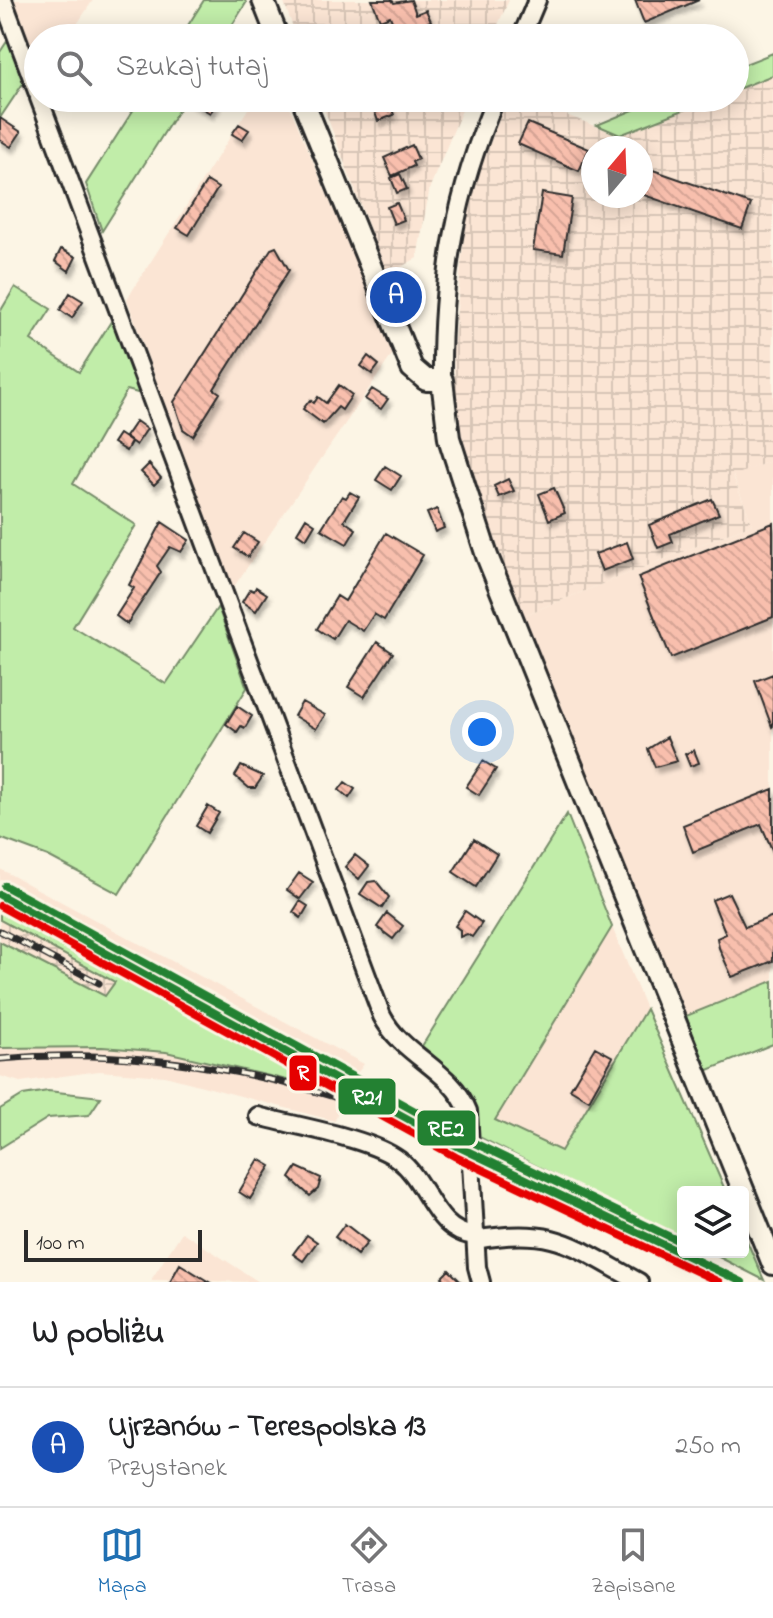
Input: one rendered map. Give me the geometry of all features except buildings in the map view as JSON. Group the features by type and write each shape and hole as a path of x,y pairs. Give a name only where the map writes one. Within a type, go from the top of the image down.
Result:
{"main road":[{"path":"263,0 272,24"},
{"path":"308,112 412,368 426,380 442,380 449,438 483,544 773,1264"}],"street":[{"path":"3,0 24,56"},
{"path":"527,24 537,0"},
{"path":"45,112 382,1016 395,1036 457,1088 464,1099 472,1137 475,1238 481,1282"},
{"path":"442,380 442,308 452,226 473,156 490,112"},
{"path":"258,1116 376,1148 401,1161 444,1220 460,1235 475,1238 516,1233 550,1237 639,1282"}],"shaded area":[{"path":"12,0 93,0 77,24 24,24 24,31"},
{"path":"283,0 509,0 498,24 292,24"},
{"path":"773,75 773,460 733,476 752,524 522,616 458,433 453,351 465,224 474,185 502,112 558,112 620,135 678,112 749,112 749,84"},
{"path":"246,112 292,112 394,352 231,591 127,299"},
{"path":"325,112 461,112 430,187 417,258 387,275"},
{"path":"773,460 773,981 686,1016 522,616 752,524 733,475"},
{"path":"0,869 364,1064 343,1093 335,1121 165,1076 99,1071 20,1082 0,1076 0,1048 102,1047 166,1052 339,1092 0,909"},
{"path":"0,912 120,976 105,1002 0,944"},
{"path":"612,927 646,1009 561,1151 494,1120"},
{"path":"182,1232 259,1282 151,1280"}],"green space":[{"path":"204,0 245,0 233,24 189,24"},
{"path":"8,40 24,82 0,118 0,52"},
{"path":"773,53 773,75 749,84 749,62"},
{"path":"132,112 177,112 102,231 86,184"},
{"path":"628,112 678,112 620,135 597,125"},
{"path":"15,287 51,309 31,340 79,372 112,320 141,394 127,390 73,484 136,525 73,627 166,684 218,607 247,688 119,894 48,856 0,838 0,312"},
{"path":"567,814 612,927 495,1120 561,1151 646,1009 723,1186 677,1186 677,1236 479,1137 461,1084 422,1046"},
{"path":"0,909 343,1093 166,1052 102,1047 0,1048 0,942 105,996 115,982 0,920"},
{"path":"773,981 773,1044 706,1071 686,1016"},
{"path":"48,1091 101,1097 89,1115 48,1118 0,1148 0,1109 23,1095"},
{"path":"749,1246 764,1280 721,1258 749,1258"}],"railway":[{"path":"0,931 99,983"},
{"path":"0,1059 117,1057 236,1072 353,1103 461,1148"}],"transit line":[{"name":"RE2","path":"5,886 466,1139 677,1240"},
{"name":"R21","path":"0,895 461,1148 742,1282"},
{"name":"R","path":"0,906 456,1157 719,1282"}],"place":[{"name":"Ujrzanów - Terespolska 13","path":"396,297"}]}
